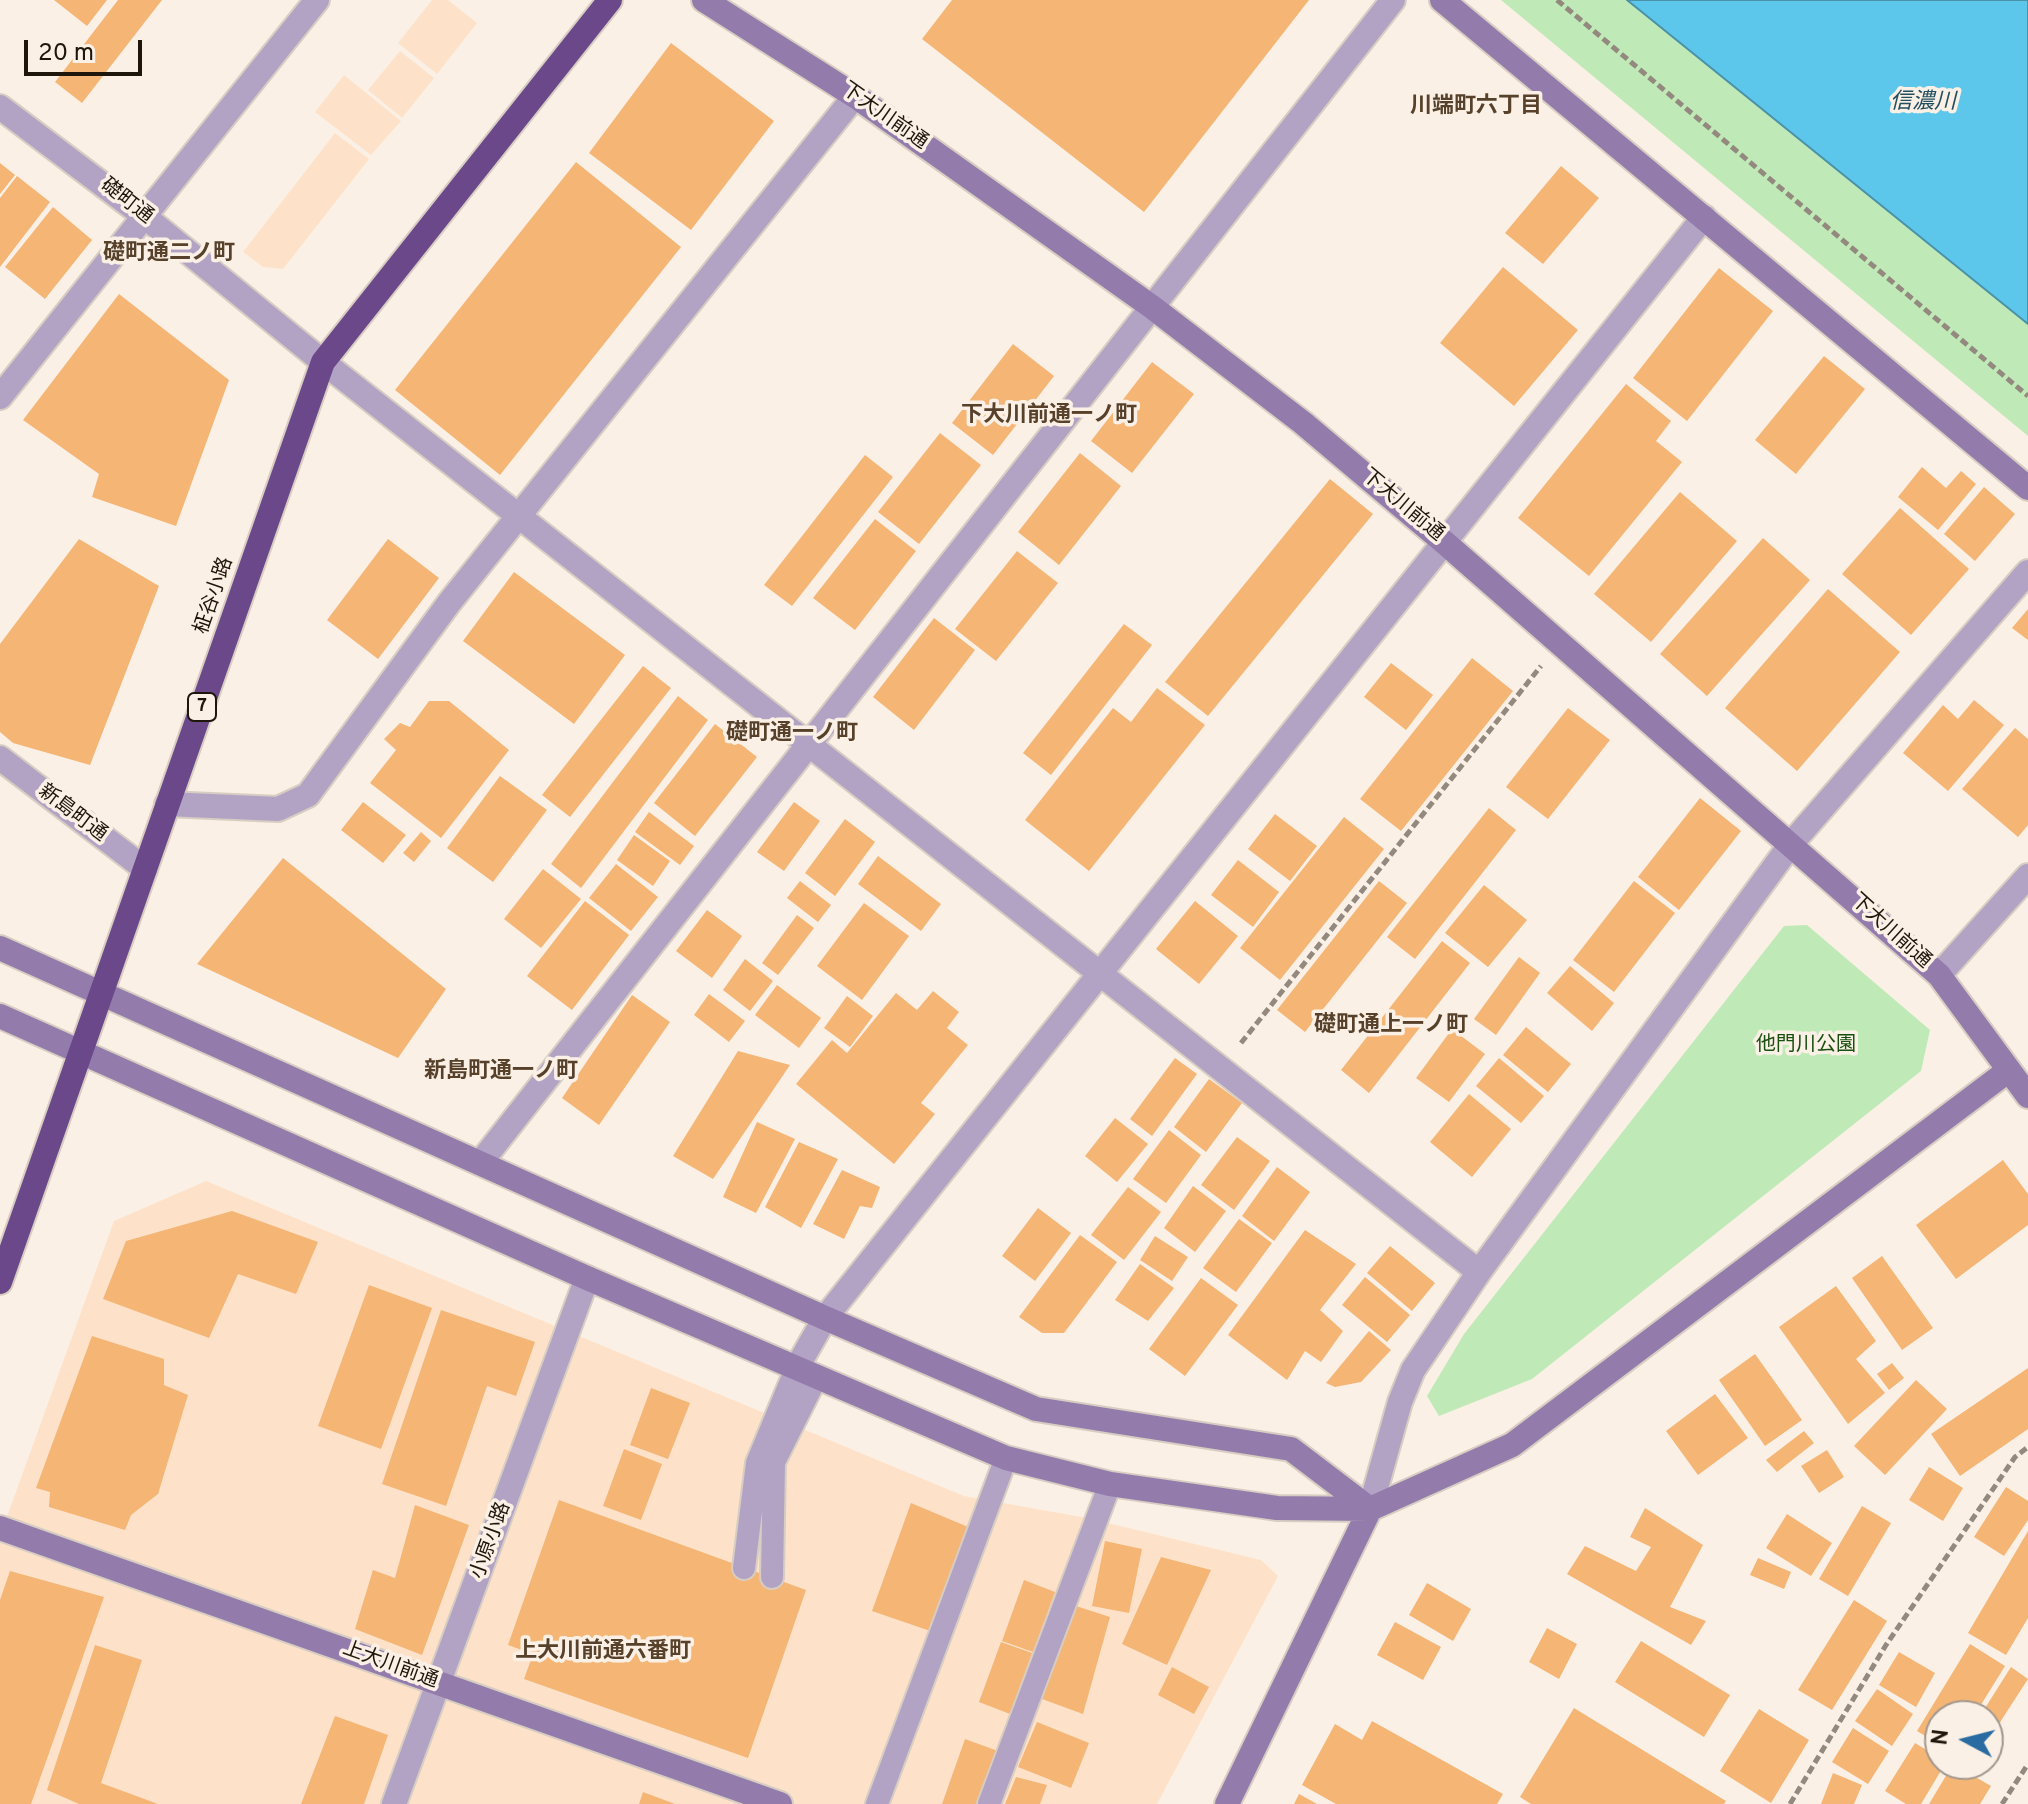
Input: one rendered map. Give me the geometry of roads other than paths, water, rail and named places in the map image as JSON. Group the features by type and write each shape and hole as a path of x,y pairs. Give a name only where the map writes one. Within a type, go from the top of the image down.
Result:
{"highway":[{"name":"柾谷小路","path":"0,1282 323,362 610,0"}],"street":[{"path":"0,397 317,0"},
{"name":"下大川前通","path":"704,0 855,96 1152,307 1303,423 1444,542 1939,975 2028,1096"},
{"path":"481,1162 1393,0"},
{"path":"1442,0 2028,488"},
{"path":"167,804 278,809 308,795 449,603 855,96"},
{"name":"礎町通","path":"0,107 144,216 323,362 1479,1272"},
{"path":"806,1373 825,1318 1704,217"},
{"path":"1227,1804 1370,1509 1400,1402 1413,1370 1479,1272 1791,844 2028,572"},
{"name":"新島町通","path":"0,758 145,869"},
{"path":"1939,975 2028,876"},
{"path":"0,948 825,1318 1036,1409 1291,1449 1370,1509"},
{"path":"0,1016 587,1278 1006,1458 1110,1484 1277,1508 1370,1509 1512,1445 2009,1070"},
{"name":"小原小路","path":"394,1804 587,1278"},
{"name":"上大川前通","path":"0,1528 780,1804"}],"lane":[{"path":"744,1568 757,1463 806,1373"},
{"path":"772,1577 774,1462 806,1373"},
{"path":"877,1804 1006,1458"},
{"path":"989,1804 1110,1484"}],"water":[{"name":"信濃川","path":"1627,0 2028,0 2028,324"}],"district":[{"name":"川端町六丁目","path":"1476,108"},
{"name":"礎町通二ノ町","path":"169,255"},
{"name":"下大川前通一ノ町","path":"1049,417"},
{"name":"礎町通一ノ町","path":"792,735"},
{"name":"礎町通上一ノ町","path":"1391,1027"},
{"name":"新島町通一ノ町","path":"501,1073"},
{"name":"上大川前通六番町","path":"603,1653"}],"park label":[{"name":"他門川公園","path":"1806,1046"}]}
